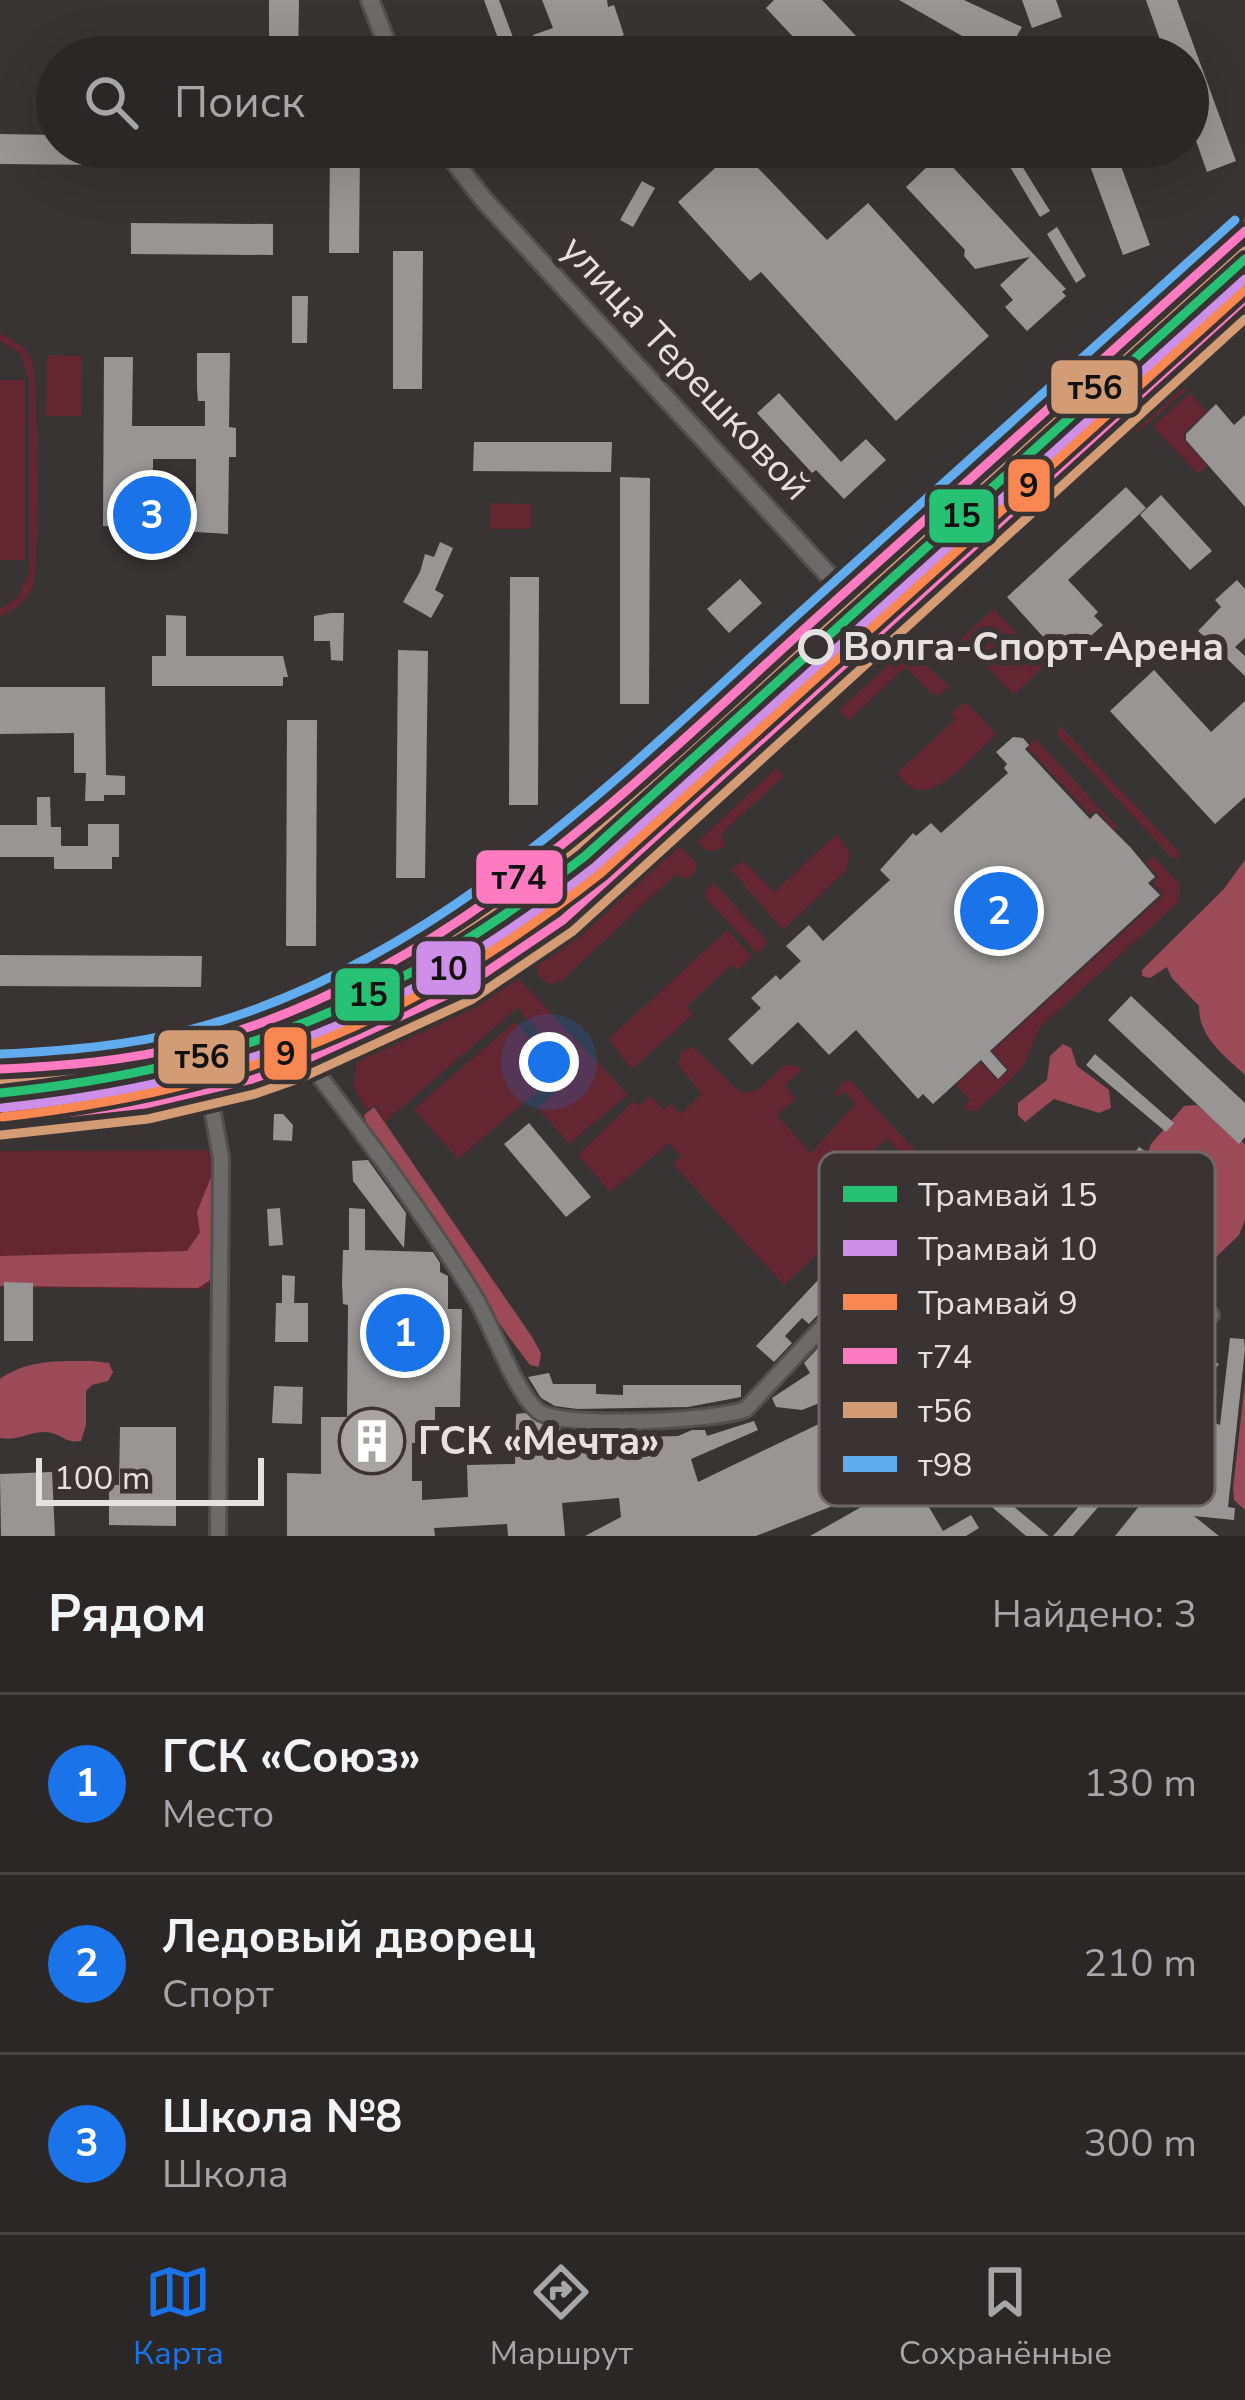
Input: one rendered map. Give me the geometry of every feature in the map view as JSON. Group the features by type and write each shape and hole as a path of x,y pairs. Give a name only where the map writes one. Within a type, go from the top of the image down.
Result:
{"main road":[{"path":"0,1069 110,1060 218,1038 333,994 464,919 538,866 1245,231"},
{"path":"0,1120 98,1112 209,1090 307,1060 464,987 563,920 1245,299"},
{"name":"улица Терешковой","path":"844,593 881,632"}],"street":[{"path":"370,0 384,36"},
{"name":"улица Терешковой","path":"459,168 844,593"},
{"path":"307,1060 465,1281 530,1402 547,1417 660,1421 731,1416 746,1409 819,1331"},
{"path":"209,1090 221,1158 218,1536"}],"shaded area":[{"path":"0,334 20,345 33,364 37,475 33,586 20,604 0,616 0,609 18,597 29,572 29,379 21,354 0,341"},
{"path":"47,355 82,356 81,416 46,416"},
{"path":"1177,379 1186,390 1137,433 1128,418"},
{"path":"0,380 25,380 25,560 0,560"},
{"path":"1190,393 1207,412 1184,433 1185,441 1208,465 1198,474 1153,426"},
{"path":"491,503 531,504 531,529 490,529"},
{"path":"994,609 1046,664 1014,695 961,639"},
{"path":"907,648 949,686 940,695 932,694 906,667 849,720 839,710"},
{"path":"963,703 996,734 944,782 920,790 910,787 897,773 955,720 951,714"},
{"path":"1060,726 1180,858 1172,858 1057,734"},
{"path":"1036,739 1117,827 1114,830 1097,810 1091,815 1027,747"},
{"path":"777,768 784,776 721,834 722,849 707,851 698,841"},
{"path":"837,834 850,853 846,871 783,930 731,870 743,861 774,892"},
{"path":"681,847 697,864 694,874 684,879 676,874 561,981 548,984 539,976 536,965 670,849"},
{"path":"1153,856 1180,885 1180,901 1040,1027 1023,1067 977,1111 967,1110 964,1107 970,1100 956,1085 980,1062 998,1080 1009,1070 992,1051 1164,895 1153,883 1158,877 1146,863"},
{"path":"1245,860 1245,1075 1208,1036 1199,1006 1167,967 1150,978 1142,976 1142,970 1223,890"},
{"path":"714,883 764,937 767,944 757,953 705,897"},
{"path":"727,930 752,957 738,970 732,965 687,1006 692,1015 630,1067 609,1039"},
{"path":"506,976 518,978 628,1095 571,1146 538,1108 577,1073 517,1008 385,1122 375,1105 367,1110 354,1088 357,1059"},
{"path":"515,1022 559,1073 458,1159 414,1109"},
{"path":"1063,1044 1071,1048 1077,1066 1109,1090 1111,1108 1099,1113 1054,1099 1025,1122 1018,1115 1018,1103 1047,1080 1050,1056"},
{"path":"693,1047 741,1093 758,1090 785,1065 797,1066 801,1070 785,1085 796,1098 777,1115 811,1153 856,1104 844,1091 835,1098 834,1094 843,1082 851,1081 916,1152 899,1152 887,1139 872,1152 819,1152 819,1253 784,1285 673,1164 681,1156 669,1143 610,1192 578,1155 634,1101 639,1106 650,1096 663,1110 671,1104 681,1114 702,1093 678,1065 681,1052"},
{"path":"1197,1105 1245,1144 1245,1220 1239,1235 1215,1258 1215,1152 1148,1152 1184,1106"},
{"path":"374,1107 532,1337 541,1353 539,1367 530,1365 506,1333 367,1124 364,1115"},
{"path":"216,1150 217,1277 204,1289 0,1287 0,1151"},
{"path":"215,1167 215,1277 198,1288 0,1286 0,1256 187,1251 200,1232 197,1212"},
{"path":"109,1363 113,1372 108,1381 86,1391 81,1441 45,1432 0,1438 0,1379 33,1365"},
{"path":"1245,1383 1245,1510 1234,1500 1233,1488"}],"building":[{"path":"269,0 299,0 298,36 269,36"},
{"path":"484,0 499,0 512,36 497,36"},
{"path":"542,0 607,0 608,7 614,5 624,35 533,36 553,28"},
{"path":"774,0 822,0 856,36 792,36 766,8"},
{"path":"899,0 964,0 1022,27 1017,36 962,36"},
{"path":"1022,0 1056,0 1062,17 1032,28"},
{"path":"1146,0 1177,0 1190,36 1159,36"},
{"path":"1209,87 1236,161 1207,172 1209,168"},
{"path":"0,134 36,135 36,164 0,164"},
{"path":"330,168 360,168 359,253 329,253"},
{"path":"715,168 758,168 827,240 868,203 989,336 896,421 761,272 750,281 678,202"},
{"path":"926,168 954,168 1066,289 1062,292 1066,296 1027,331 1005,307 1013,300 1000,285 1030,257 975,269 964,256 965,250 906,187"},
{"path":"1011,168 1023,168 1050,211 1040,217"},
{"path":"1091,168 1122,168 1150,245 1123,255"},
{"path":"642,181 655,188 633,227 620,220"},
{"path":"131,223 273,224 273,255 131,254"},
{"path":"1057,227 1086,276 1076,283 1047,234"},
{"path":"393,251 423,251 422,389 393,389"},
{"path":"292,296 308,296 307,343 292,343"},
{"path":"197,353 230,353 229,427 236,428 236,457 229,457 228,534 103,526 104,357 133,357 132,426 205,426 205,401 198,401","holes":["153,459 196,459 196,517 132,514 132,484 153,484"]},
{"path":"779,393 841,462 866,439 886,460 844,499 816,470 812,473 757,413"},
{"path":"1216,404 1234,425 1245,415 1245,507 1186,440 1186,434"},
{"path":"474,442 612,442 611,472 473,471"},
{"path":"620,477 650,478 649,704 620,704"},
{"path":"1126,487 1146,508 1068,580 1098,612 1094,616 1103,625 1084,642 1076,633 1056,651 1007,597"},
{"path":"1161,495 1212,551 1190,570 1140,515"},
{"path":"440,542 453,548 435,590 444,595 431,618 403,602 425,554 434,557"},
{"path":"510,577 539,577 538,805 509,805"},
{"path":"740,579 762,603 729,633 707,609"},
{"path":"1237,580 1245,589 1245,638 1235,647 1245,656 1245,676 1198,631 1221,607 1215,600"},
{"path":"344,613 343,661 331,660 330,641 314,641 314,616"},
{"path":"166,615 186,616 186,656 283,656 288,677 283,677 283,686 152,686 152,656 166,656"},
{"path":"398,650 428,651 425,878 396,878"},
{"path":"1154,670 1211,732 1245,701 1245,797 1215,824 1110,711"},
{"path":"0,687 105,687 106,775 125,776 125,795 85,801 86,773 74,773 74,733 0,734"},
{"path":"287,720 317,720 316,946 286,946"},
{"path":"1013,737 1023,738 1029,745 1025,749 1090,819 1096,813 1131,848 1155,877 1148,883 1160,895 990,1051 1007,1070 998,1079 981,1060 933,1104 923,1094 918,1099 856,1030 829,1055 798,1022 752,1065 728,1039 761,1008 751,998 776,975 780,980 801,961 786,946 809,925 823,941 890,880 880,870 913,833 916,836 931,823 941,833 1008,773 996,752"},
{"path":"37,797 50,797 51,827 61,827 61,846 88,846 88,824 119,824 119,857 112,857 112,869 54,869 54,857 0,857 0,825 37,825"},
{"path":"0,955 202,956 201,987 0,986"},
{"path":"1131,996 1245,1103 1245,1137 1239,1144 1108,1020"},
{"path":"1095,1054 1174,1123 1166,1132 1086,1065"},
{"path":"274,1114 283,1114 293,1125 292,1141 273,1140"},
{"path":"529,1123 591,1197 566,1217 504,1144"},
{"path":"368,1160 406,1213 404,1248 353,1181 352,1161"},
{"path":"280,1208 283,1245 269,1246 267,1209"},
{"path":"349,1208 365,1209 365,1250 433,1252 440,1272 448,1276 448,1309 462,1309 460,1407 435,1407 435,1432 422,1432 422,1443 412,1443 412,1481 422,1481 422,1500 468,1497 467,1465 515,1464 516,1414 525,1413 550,1428 601,1432 602,1438 678,1436 692,1430 705,1430 707,1436 754,1421 758,1430 691,1459 698,1482 819,1424 819,1506 832,1506 756,1536 585,1536 621,1517 619,1498 562,1503 565,1536 508,1536 507,1524 434,1528 435,1536 287,1536 287,1473 321,1474 321,1417 347,1417 348,1305 343,1304 343,1250 349,1250"},
{"path":"282,1275 295,1276 294,1303 308,1303 308,1342 275,1342"},
{"path":"819,1279 819,1314 809,1324 802,1318 785,1336 792,1343 774,1362 756,1346"},
{"path":"4,1282 33,1283 33,1341 4,1341"},
{"path":"1230,1338 1244,1339 1228,1507 1235,1508 1234,1520 1194,1516 1219,1536 1115,1536 1139,1506 1215,1506 1215,1423 1220,1425"},
{"path":"819,1347 819,1403 802,1410 776,1407 772,1398 810,1373 804,1363"},
{"path":"549,1373 553,1384 596,1384 596,1394 623,1395 623,1385 741,1385 741,1397 688,1407 577,1409 541,1398 528,1377"},
{"path":"274,1386 303,1387 302,1424 272,1423"},
{"path":"120,1427 176,1427 176,1526 109,1525 109,1485 119,1485"},
{"path":"52,1472 55,1536 1,1536 0,1474"},
{"path":"863,1506 928,1506 943,1531 971,1515 979,1528 966,1536 810,1536"},
{"path":"991,1506 1013,1506 1049,1536 1026,1536"},
{"path":"1079,1506 1099,1506 1073,1536 1053,1536"}],"tram line":[{"name":"15","path":"0,1093 166,1066 240,1046 379,989 515,908 585,856 1245,259"},
{"name":"10","path":"2,1108 169,1080 317,1034 387,1002 524,919 595,867 1245,279"},
{"name":"9","path":"2,1117 171,1088 320,1041 391,1009 530,926 601,873 1245,290"}],"transit line":[{"name":"т98","path":"0,1054 95,1047 189,1030 279,1000 363,961 444,912 520,858 665,736 1235,220"},
{"name":"т74","path":"0,1069 95,1062 189,1045 280,1016 366,976 448,928 600,813 1245,231"},
{"name":"т56","path":"1,1084 100,1076 198,1058 289,1028 375,988 456,939 534,885 608,825 1245,251"},
{"name":"т98","path":"0,1105 122,1090 235,1065 344,1028 480,960 554,908 1235,288"},
{"name":"т74","path":"0,1120 145,1104 252,1079 296,1064 464,987 563,920 1245,299"},
{"name":"т56","path":"1,1135 148,1119 255,1094 301,1078 471,1000 573,931 1245,319"}],"place":[{"name":"Школа №8","path":"152,515"},
{"name":"Волга-Спорт-Арена","path":"816,647"},
{"name":"Ледовый дворец","path":"999,911"},
{"name":"ГСК «Союз»","path":"405,1333"},
{"name":"ГСК «Мечта»","path":"372,1441"}]}
